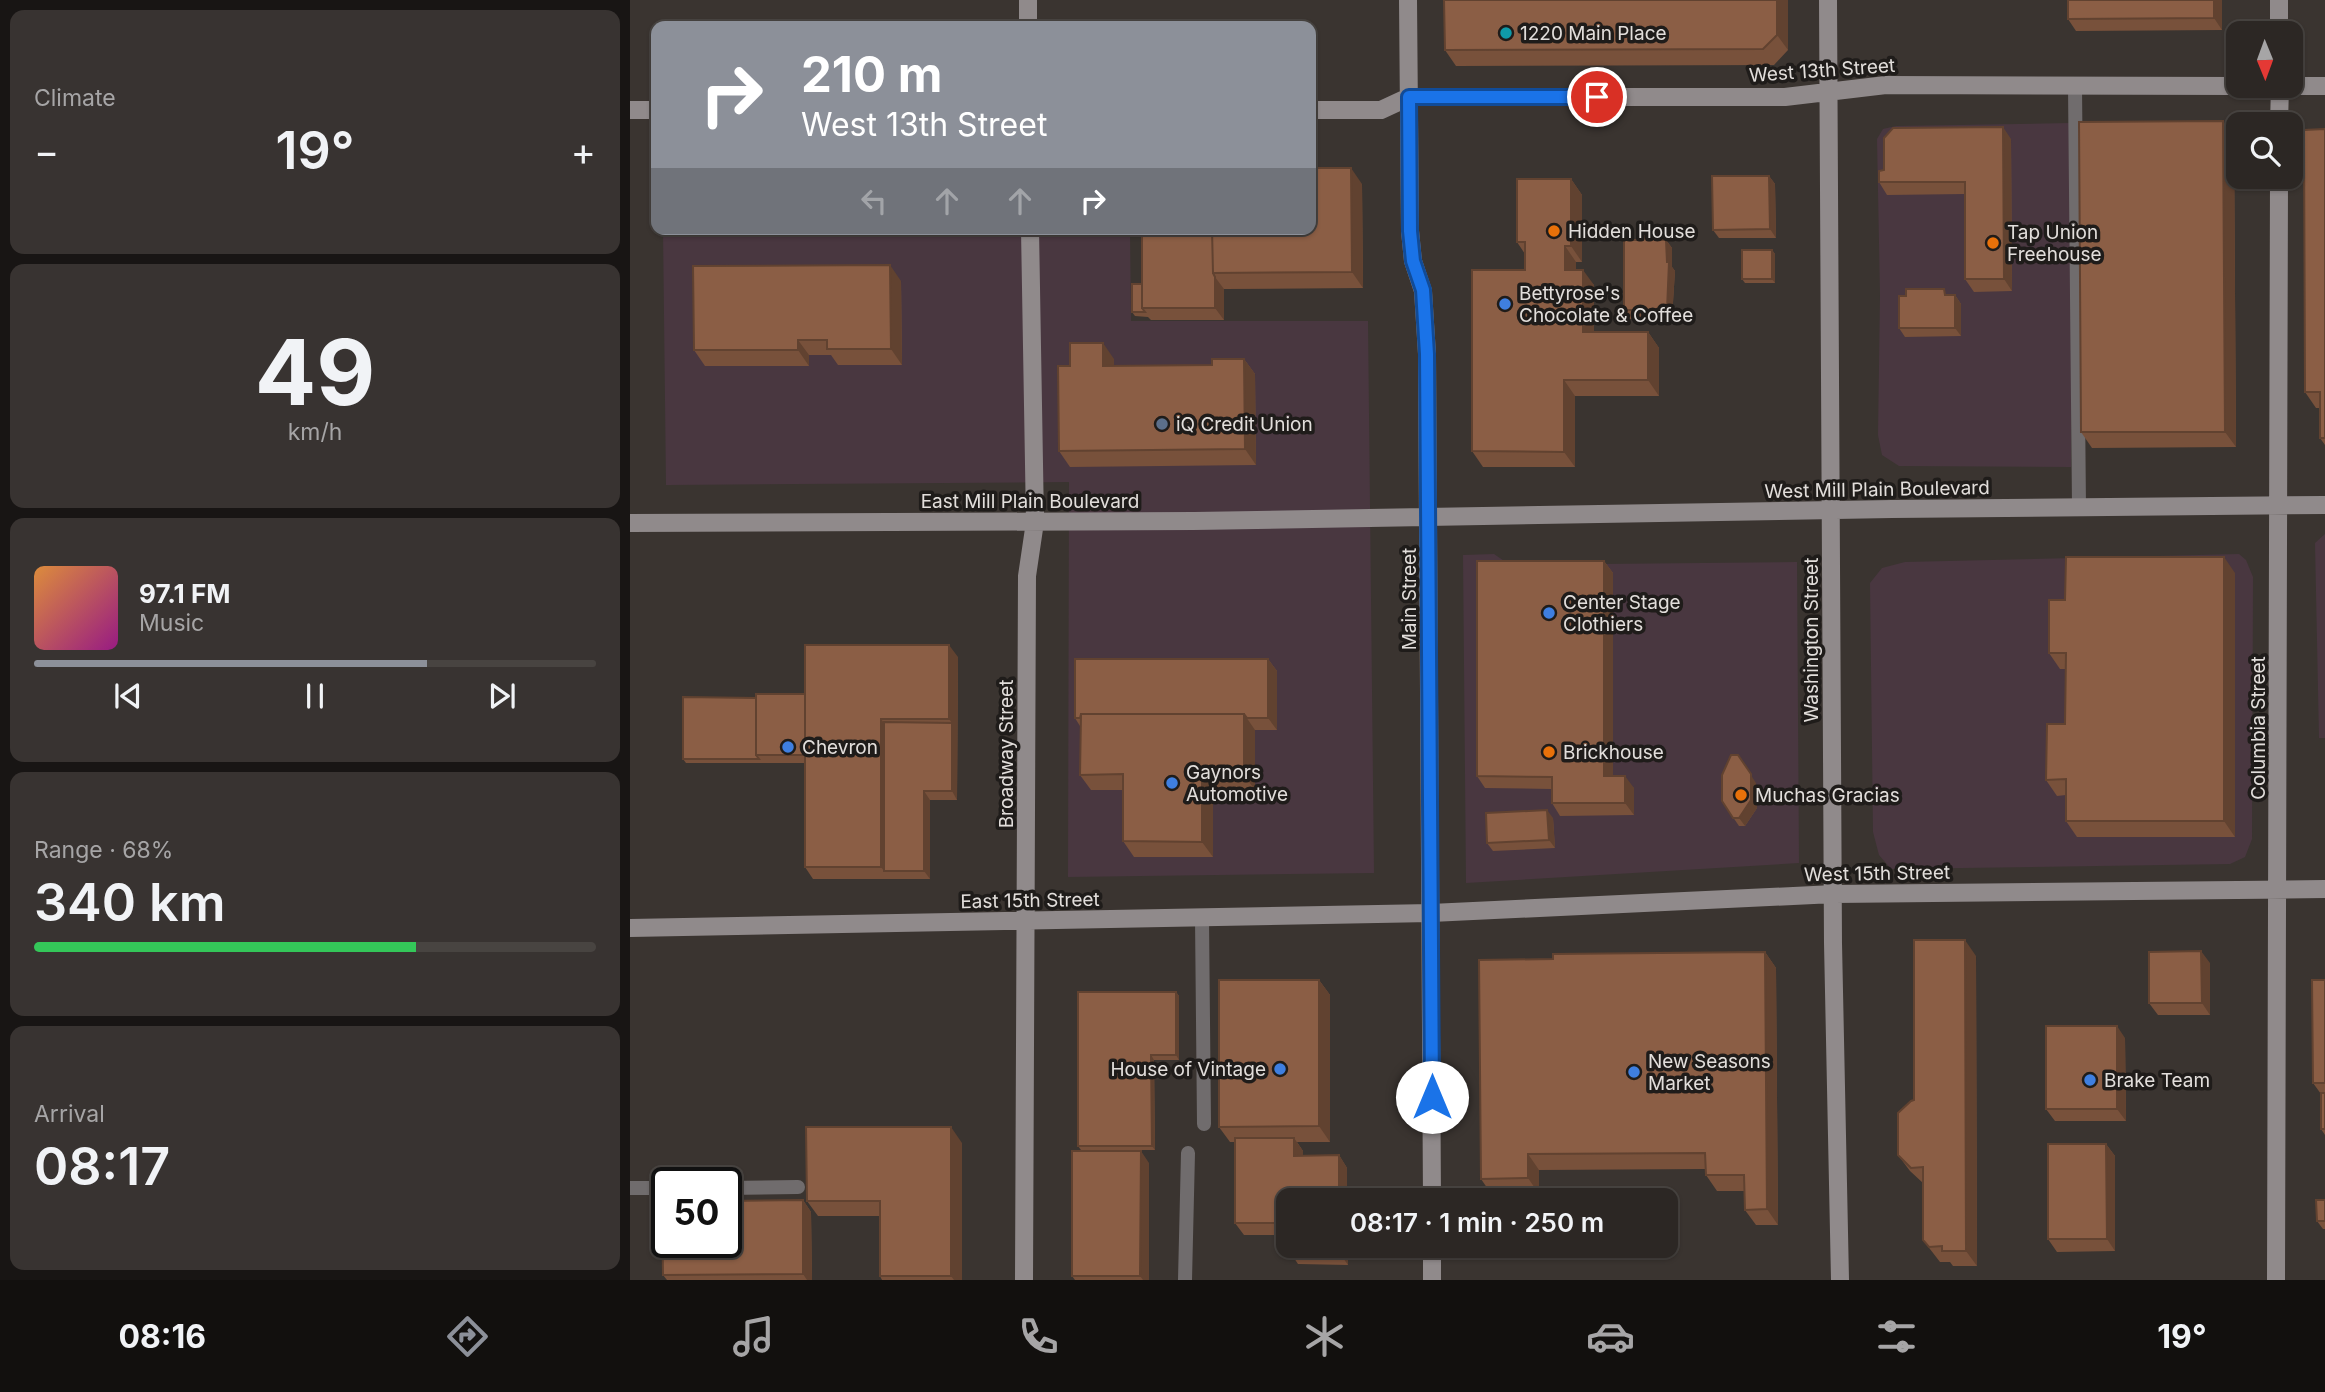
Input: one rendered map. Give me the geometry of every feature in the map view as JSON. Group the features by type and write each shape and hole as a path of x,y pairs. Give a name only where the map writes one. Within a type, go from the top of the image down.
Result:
{"main road":[{"path":"1028,0 1028,21"},
{"name":"Main Street","path":"1408,0 1410,231 1413,261 1423,290 1426,311 1432,1188"},
{"name":"Washington Street","path":"1828,0 1834,894 1840,1280"},
{"path":"2279,0 2279,21"},
{"name":"West 13th Street","path":"1409,97 1785,97 1886,85 2226,86"},
{"path":"2303,86 2325,86"},
{"path":"1316,110 1381,110 1409,97"},
{"path":"630,110 651,110"},
{"name":"Columbia Street","path":"2277,1280 2279,189"},
{"name":"Broadway Street","path":"1024,1280 1027,576 1035,522 1030,235"},
{"name":"West Mill Plain Boulevard","path":"1429,519 1832,510 2325,505"},
{"name":"East Mill Plain Boulevard","path":"630,523 1429,519"},
{"name":"West 15th Street","path":"1431,913 1834,894 2325,889"},
{"name":"East 15th Street","path":"630,928 1431,913"},
{"path":"1432,1258 1432,1280"}],"lane":[{"path":"2075,86 2079,508"},
{"path":"1202,918 1204,1124"},
{"path":"1185,1280 1188,1153"},
{"path":"742,1188 798,1187"},
{"path":"630,1188 651,1188"}],"shaded area":[{"path":"2071,123 2071,467 1899,466 1882,455 1878,435 1880,295 1877,139 1883,129 1896,126"},
{"path":"663,235 1130,235 1131,321 1368,321 1374,873 1068,877 1069,482 666,485"},
{"path":"2325,534 2325,738 2319,738 2315,543"},
{"path":"1494,554 1510,565 1797,562 1799,863 1466,883 1463,555"},
{"path":"2239,554 2246,560 2253,577 2252,839 2245,857 2230,864 1891,869 1879,855 1873,832 1870,583 1882,568 1905,562"}],"building":[{"path":"1444,0 1777,0 1777,35 1763,49 1445,50"},
{"path":"2068,0 2214,0 2214,18 2068,19"},
{"path":"2223,121 2225,432 2081,432 2079,122"},
{"name":"Tap Union Freehouse","path":"2003,127 2004,279 1965,279 1965,182 1879,182 1879,171 1884,170 1884,138 1893,128"},
{"path":"2325,129 2325,438 2320,438 2320,392 2305,392 2304,130"},
{"path":"1316,168 1351,168 1352,272 1213,273 1212,235 1316,235"},
{"path":"1712,176 1769,176 1770,229 1713,230"},
{"path":"1517,179 1571,179 1571,246 1565,246 1565,270 1583,270 1583,332 1648,332 1648,380 1564,380 1564,452 1472,451 1472,270 1525,270 1525,242 1517,242"},
{"path":"1142,235 1212,235 1215,308 1142,308"},
{"path":"1639,236 1658,236 1658,240 1666,240 1669,262 1667,310 1624,310 1624,240 1639,240"},
{"path":"1742,250 1772,250 1772,279 1742,279"},
{"path":"890,265 891,349 827,349 827,340 798,340 798,350 694,350 693,266"},
{"path":"1132,284 1142,284 1142,308 1145,312 1132,312"},
{"path":"1906,289 1944,289 1945,295 1955,295 1955,328 1899,328 1899,296 1906,296"},
{"name":"iQ Credit Union","path":"1070,343 1103,343 1103,366 1212,365 1212,359 1244,359 1245,449 1059,451 1058,366 1070,366"},
{"path":"2066,557 2224,557 2224,821 2066,821 2066,779 2046,780 2047,724 2065,724 2066,653 2049,653 2049,600 2065,600"},
{"path":"1477,561 1604,561 1604,776 1625,776 1625,803 1552,803 1552,777 1477,776"},
{"path":"805,645 949,645 949,719 881,719 881,867 805,867"},
{"path":"1075,659 1268,659 1268,718 1247,718 1244,714 1081,714 1080,718 1075,718"},
{"name":"Chevron","path":"756,694 805,694 805,755 756,755"},
{"name":"Chevron","path":"683,697 756,698 756,755 759,759 683,759"},
{"path":"1081,714 1244,714 1244,775 1202,775 1202,842 1123,841 1123,774 1080,775"},
{"path":"884,722 952,723 952,791 924,791 924,871 884,871"},
{"path":"1731,755 1738,755 1751,774 1751,800 1739,818 1733,818 1722,801 1722,775"},
{"path":"1547,810 1549,840 1487,843 1486,813"},
{"path":"1914,940 1965,940 1966,1251 1942,1251 1942,1246 1929,1247 1923,1240 1923,1167 1911,1168 1898,1155 1898,1113 1914,1100"},
{"path":"2201,951 2202,1003 2149,1003 2149,952"},
{"name":"New Seasons Market","path":"1765,952 1767,1209 1745,1210 1744,1175 1706,1175 1705,1153 1528,1154 1528,1178 1481,1179 1479,960 1553,959 1553,954"},
{"name":"House of Vintage","path":"1219,980 1319,980 1319,1126 1219,1127"},
{"path":"2312,980 2325,980 2325,1083 2313,1083"},
{"path":"1078,992 1176,992 1176,1055 1151,1055 1152,1146 1078,1146"},
{"name":"Brake Team","path":"2046,1026 2117,1026 2117,1109 2046,1109"},
{"path":"2321,1093 2325,1093 2325,1129 2321,1129"},
{"path":"806,1127 951,1127 951,1276 880,1276 880,1201 807,1201"},
{"path":"1235,1138 1294,1138 1294,1156 1339,1155 1339,1188 1276,1188 1276,1223 1235,1223"},
{"path":"2048,1144 2106,1144 2107,1239 2048,1239"},
{"path":"1072,1151 1141,1151 1140,1276 1072,1276"},
{"path":"803,1200 803,1274 663,1275 663,1258 742,1258 742,1201"},
{"path":"2316,1200 2325,1200 2325,1221 2317,1221"}],"place":[{"name":"1220 Main Place","path":"1506,33"},
{"name":"Hidden House","path":"1554,231"},
{"name":"Tap Union Freehouse","path":"1993,243"},
{"name":"Bettyrose's Chocolate & Coffee","path":"1505,304"},
{"name":"iQ Credit Union","path":"1162,424"},
{"name":"Center Stage Clothiers","path":"1549,613"},
{"name":"Chevron","path":"788,747"},
{"name":"Brickhouse","path":"1549,752"},
{"name":"Gaynors Automotive","path":"1172,783"},
{"name":"Muchas Gracias","path":"1741,795"},
{"name":"House of Vintage","path":"1280,1069"},
{"name":"New Seasons Market","path":"1634,1072"},
{"name":"Brake Team","path":"2090,1080"}],"route":[{"path":"1432,1097 1427,354 1426,311 1423,290 1413,261 1410,231 1409,97 1597,97"}]}
